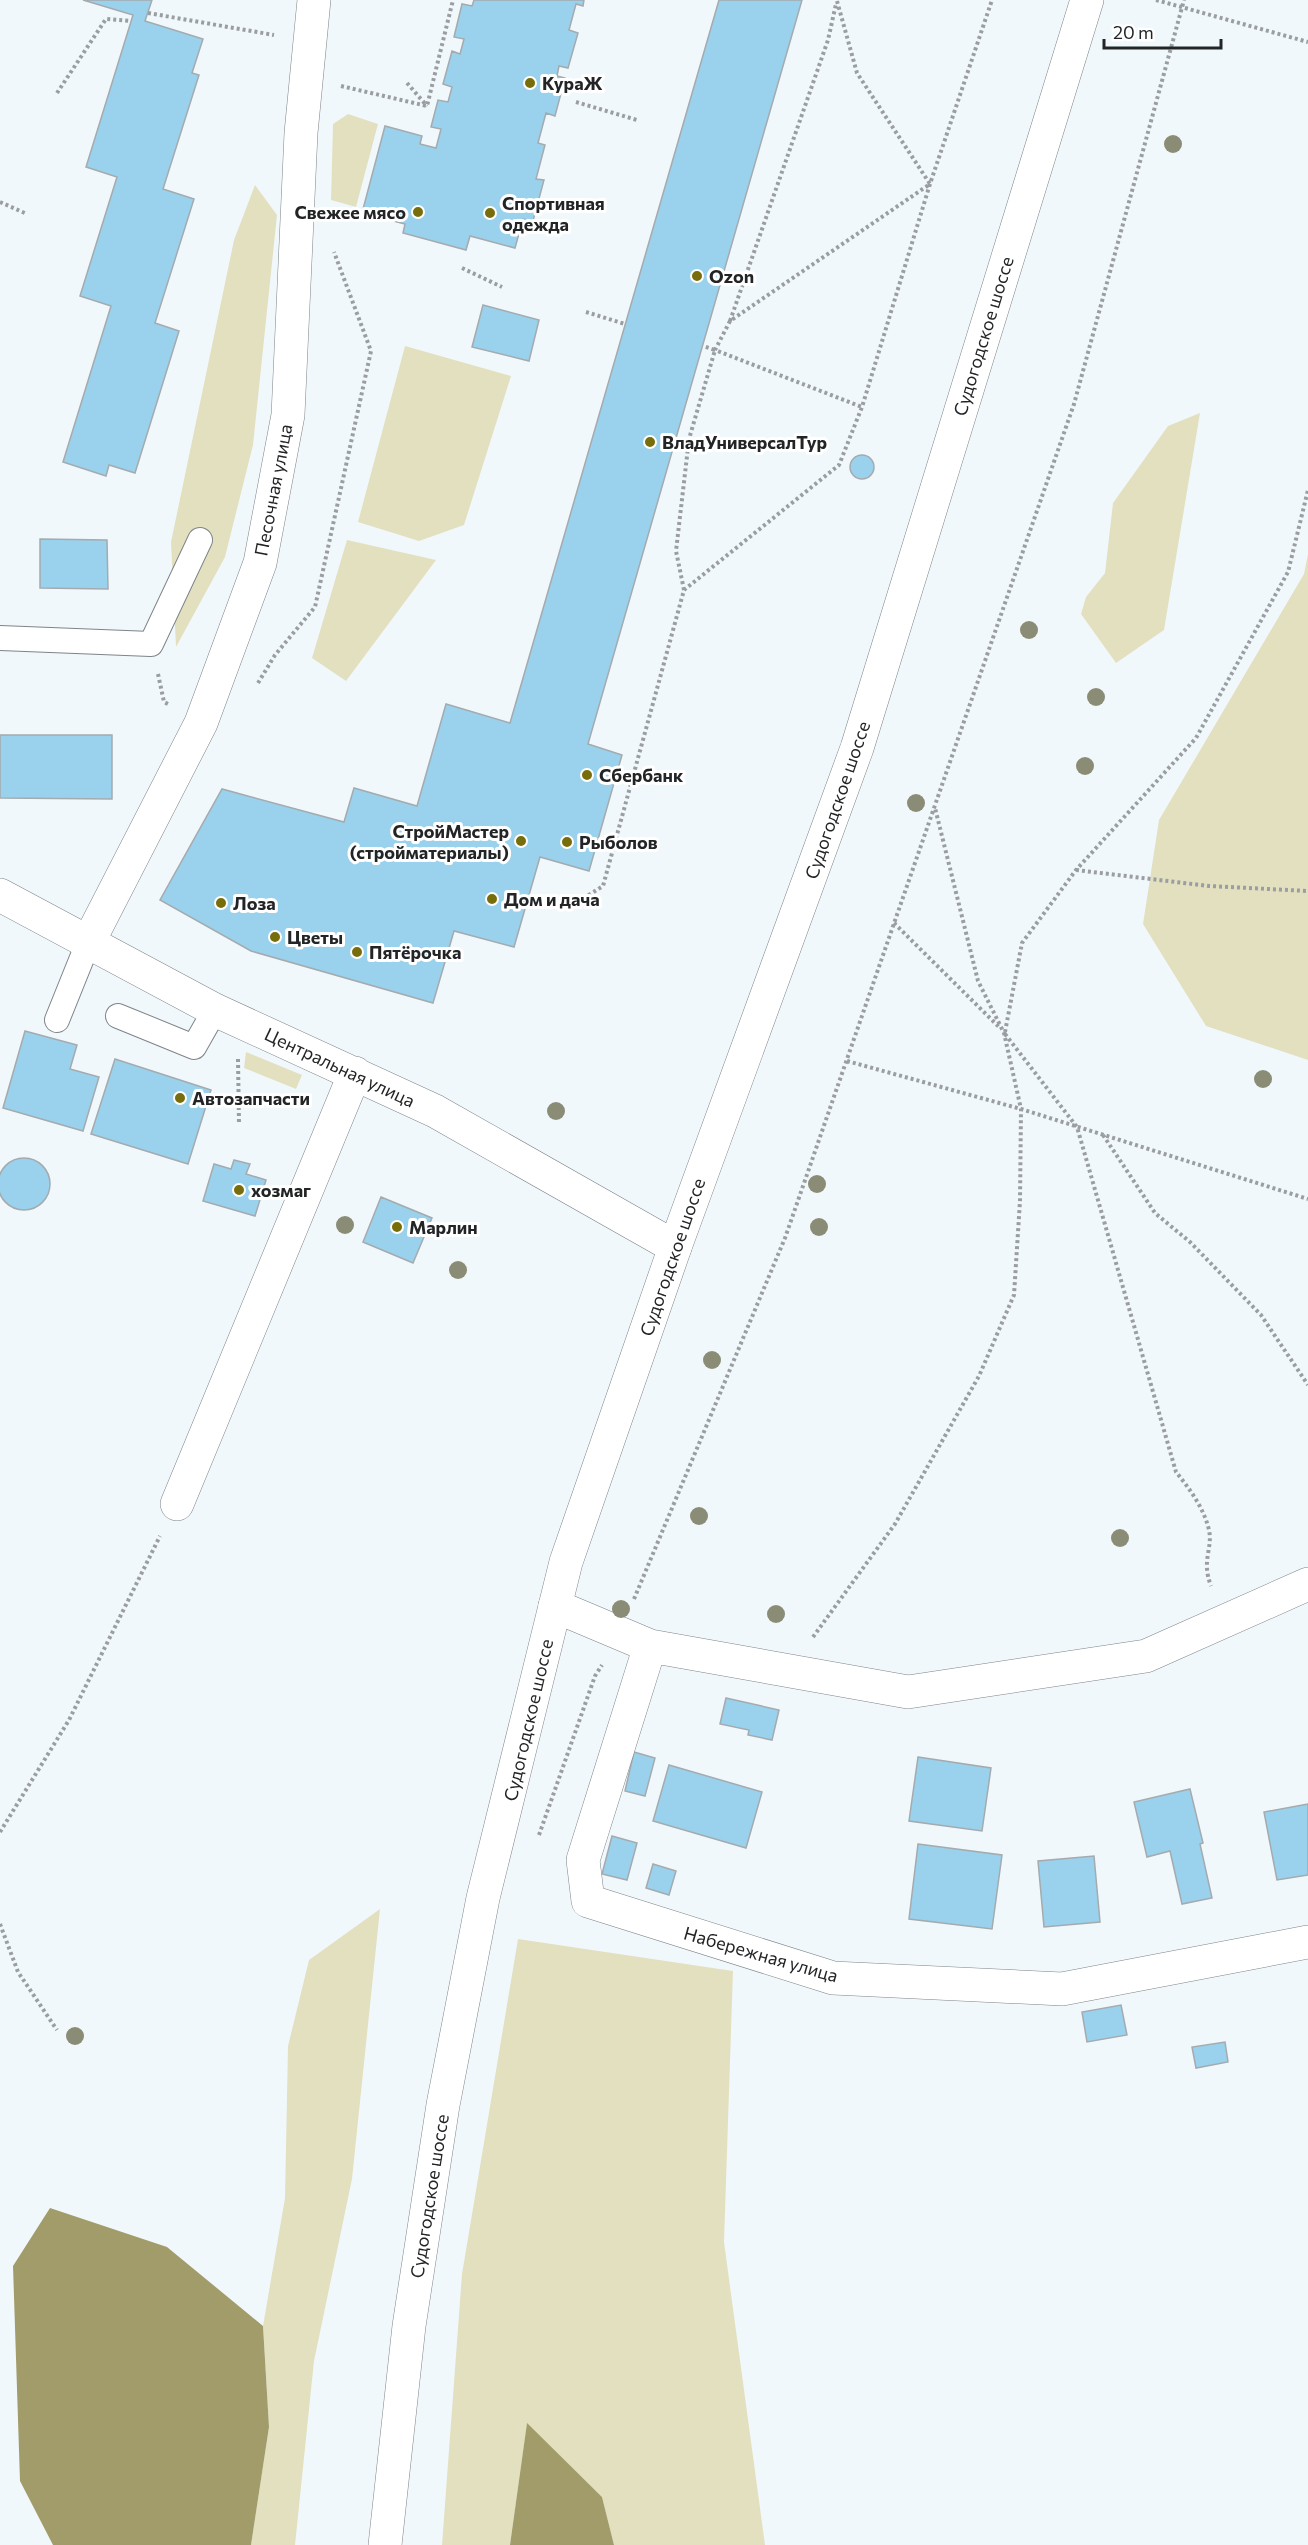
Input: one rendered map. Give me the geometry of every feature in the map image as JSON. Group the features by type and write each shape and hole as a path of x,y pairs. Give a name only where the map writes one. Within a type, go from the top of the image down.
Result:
{"street":[{"name":"Песочная улица","path":"88,944 201,723 260,563 288,415 300,144 314,0"},
{"name":"Судогодское шоссе","path":"385,2545 409,2326 443,2105 483,1898 566,1562 675,1247 857,748 1087,0"},
{"name":"Центральная улица","path":"0,895 215,1010 435,1111 675,1247"},
{"path":"177,1504 355,1073"},
{"path":"555,1605 650,1646 908,1692 1146,1656 1308,1584"},
{"name":"Набережная улица","path":"650,1646 583,1860 588,1901 833,1978 1062,1989 1308,1942"}],"lane":[{"path":"0,638 151,644 200,540"},
{"path":"57,1020 88,944"},
{"path":"118,1016 194,1047 215,1010"}],"path":[{"path":"684,590 839,465 862,407 930,184 992,0"},
{"path":"1156,0 1181,9 1308,42"},
{"path":"620,1634 785,1238 935,807 1074,404 1184,0"},
{"path":"837,1 857,73 930,184"},
{"path":"568,908 603,886 684,590 675,551 688,439 715,350 730,321 828,40 837,1"},
{"path":"148,13 311,41"},
{"path":"57,93 106,19 131,21"},
{"path":"407,83 427,106"},
{"path":"576,102 637,120"},
{"path":"730,321 930,184"},
{"path":"0,202 27,214"},
{"path":"462,268 502,287"},
{"path":"586,312 625,324"},
{"path":"703,346 862,407"},
{"path":"1004,1033 1022,943 1076,870 1196,738 1288,572 1308,490"},
{"path":"151,644 164,702 201,723"},
{"path":"789,1671 895,1524 979,1376 1014,1294 1020,1201 1021,1109 1004,1033 978,981 935,807"},
{"path":"1076,870 1209,886 1308,891"},
{"path":"894,923 1004,1033 1077,1126 1176,1472 1192,1492 1209,1531 1205,1570 1225,1621"},
{"path":"847,1061 1021,1109 1308,1199"},
{"path":"238,1063 239,1124"},
{"path":"1103,1135 1155,1213 1190,1242 1262,1315 1308,1385"},
{"path":"0,1832 69,1720 177,1504"},
{"path":"0,1924 18,1972 57,2030"}],"shaded area":[{"path":"348,114 378,124 356,207 331,200 333,124"},
{"path":"255,185 277,215 253,445 225,557 176,647 171,542 234,240"},
{"path":"405,346 511,376 464,525 419,541 358,522"},
{"path":"1200,413 1164,630 1116,663 1081,614 1086,597 1105,573 1113,503 1168,426"},
{"path":"347,540 436,560 346,681 312,658"},
{"path":"1308,554 1308,1060 1206,1026 1143,924 1159,820 1304,574"},
{"path":"246,1052 302,1075 296,1089 244,1068"},
{"path":"380,1909 352,2179 314,2361 295,2545 251,2545 269,2427 263,2326 285,2198 288,2046 309,1960"},
{"path":"518,1939 733,1971 724,2242 765,2545 614,2545 602,2497 527,2424 510,2545 442,2545 462,2274"},
{"path":"50,2208 167,2247 263,2326 269,2427 251,2545 53,2545 20,2481 13,2266"},
{"path":"527,2423 602,2497 614,2545 510,2545"}],"building":[{"path":"83,0 152,0 145,21 203,39 192,73 199,75 163,189 194,199 155,323 179,331 135,473 109,465 106,476 63,462 111,306 80,296 117,177 86,167 133,15"},
{"path":"474,0 584,0 583,6 576,4 569,30 578,33 568,68 559,66 557,76 565,78 555,116 546,113 538,143 545,145 536,179 544,180 533,221 523,219 515,248 470,236 466,250 403,233 405,224 362,213 385,126 422,136 420,144 436,148 441,129 431,127 438,100 448,102 452,87 443,84 452,51 460,54 464,39 454,37 462,4 472,6"},
{"path":"719,0 802,0 588,744 622,755 589,871 540,857 514,947 454,931 433,1003 251,951 160,900 222,789 344,822 354,788 417,806 446,704 510,723"},
{"path":"483,305 539,320 529,361 472,347"},
{"path":"862,455 871,458 874,467 871,476 862,479 853,476 850,467 853,458"},
{"path":"40,539 107,540 108,589 40,588"},
{"path":"0,735 112,735 112,799 0,798"},
{"path":"25,1031 77,1045 70,1069 99,1077 83,1131 3,1108"},
{"path":"115,1059 211,1090 188,1164 91,1134"},
{"path":"19,1158 29,1158 43,1165 50,1184 43,1203 29,1210 19,1210 9,1206 2,1199 -2,1189 -2,1179 2,1169 9,1162"},
{"path":"234,1160 250,1164 246,1174 266,1180 255,1216 203,1201 214,1164 231,1169"},
{"path":"381,1197 432,1218 413,1263 363,1242"},
{"path":"726,1698 779,1710 772,1740 748,1735 749,1730 720,1724"},
{"path":"634,1752 655,1758 645,1796 625,1791"},
{"path":"918,1757 991,1768 982,1831 909,1821"},
{"path":"669,1765 762,1792 746,1848 653,1821"},
{"path":"1190,1789 1203,1843 1200,1844 1212,1898 1182,1904 1170,1851 1147,1857 1134,1802"},
{"path":"1308,1804 1308,1875 1277,1880 1264,1812"},
{"path":"612,1836 637,1843 627,1880 602,1874"},
{"path":"918,1844 1002,1855 992,1929 909,1919"},
{"path":"1094,1856 1100,1922 1044,1927 1038,1861"},
{"path":"653,1864 676,1871 669,1895 646,1888"},
{"path":"1121,2005 1127,2035 1087,2042 1082,2012"},
{"path":"1225,2042 1228,2062 1196,2068 1192,2047"}],"place":[{"name":"КураЖ","path":"530,83"},
{"name":"Свежее мясо","path":"418,212"},
{"name":"Спортивная одежда","path":"490,213"},
{"name":"Ozon","path":"697,276"},
{"name":"ВладУниверсалТур","path":"650,442"},
{"name":"Сбербанк","path":"587,775"},
{"name":"СтройМастер (стройматериалы)","path":"521,841"},
{"name":"Рыболов","path":"567,842"},
{"name":"Дом и дача","path":"492,899"},
{"name":"Лоза","path":"221,903"},
{"name":"Цветы","path":"275,937"},
{"name":"Пятёрочка","path":"357,952"},
{"name":"Автозапчасти","path":"180,1098"},
{"name":"хозмаг","path":"239,1190"},
{"name":"Марлин","path":"397,1227"}]}
